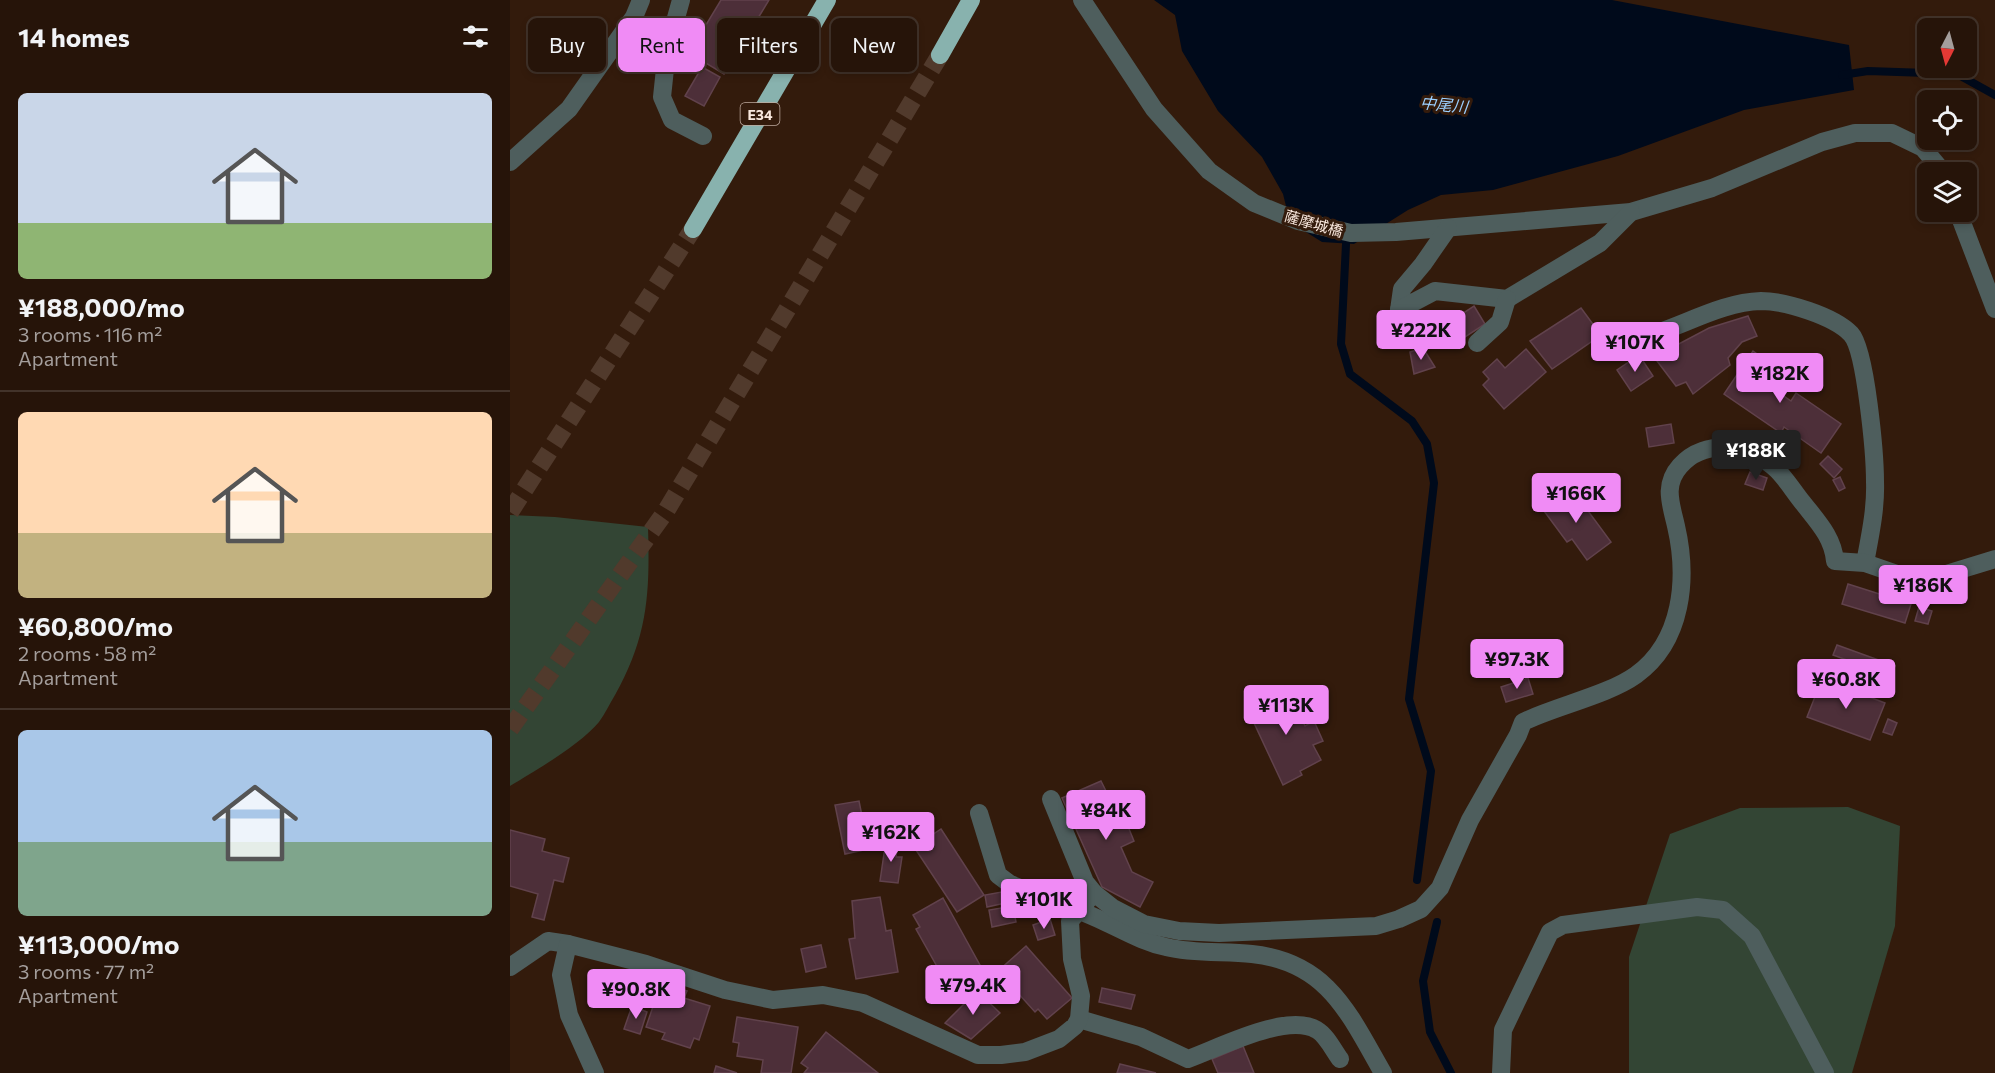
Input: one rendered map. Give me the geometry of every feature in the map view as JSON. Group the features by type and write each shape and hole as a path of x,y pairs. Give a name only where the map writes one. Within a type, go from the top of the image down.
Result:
{"highway":[{"name":"E34","path":"693,229 827,0"},
{"path":"940,55 971,0"}],"street":[{"path":"510,162 569,109 634,17 641,0"},
{"path":"681,0 667,50 662,97 672,120 703,136"},
{"name":"薩摩城橋","path":"1082,0 1154,110 1209,171 1254,203 1298,221 1351,233 1412,231 1631,212 1712,188 1822,142 1855,133 1892,134 1923,148 1935,162"},
{"path":"1399,310 1435,291 1507,299 1600,243 1631,212"},
{"path":"1962,222 1995,309"},
{"path":"1395,332 1402,289 1448,228"},
{"path":"1477,343 1500,322 1507,299"},
{"path":"1657,333 1729,306 1762,301 1790,306 1824,317 1851,334 1862,356 1876,481 1874,510 1865,563"},
{"path":"1051,799 1085,882 1094,893 1113,908 1144,924 1179,931 1219,933 1376,926 1421,909 1440,888 1470,820 1523,722 1636,675 1670,637 1681,603 1681,588 1676,527 1669,505 1669,486 1679,466 1701,450 1713,447 1732,448 1754,454 1777,470 1825,531 1834,550 1835,561 1865,563 1920,582 1995,559"},
{"path":"979,813 998,875 1010,884 1077,910 1140,940 1170,948 1254,954 1290,960 1310,972 1337,998 1383,1073"},
{"path":"510,967 548,941 568,944 646,964 725,990 773,1000 824,995 863,1003 978,1055 1025,1052 1059,1039 1075,1026 1079,1019 1081,996 1072,959 1070,921 1077,910 1094,893"},
{"path":"1501,1073 1503,1030 1550,932 1563,925 1697,907 1723,910 1752,936 1825,1073"},
{"path":"568,944 561,975 569,1015 595,1073"},
{"path":"1079,1019 1141,1036 1188,1059 1279,1026 1295,1024 1317,1030 1340,1059"}],"green space":[{"path":"510,515 555,517 648,527 649,551 645,614 640,633 626,674 605,712 599,722 581,739 510,786"},
{"path":"1848,807 1900,826 1895,926 1852,1073 1629,1073 1629,957 1670,834 1740,808"}],"water":[{"name":"中尾川","path":"1154,0 1612,0 1849,45 1854,90 1744,110 1618,156 1493,190 1441,195 1408,210 1354,244 1322,242 1298,227 1287,210 1283,194 1262,157 1218,111 1182,51 1175,15"}],"building":[{"path":"721,0 769,0 758,18 717,18 717,70 705,63 705,26"},
{"path":"705,69 720,77 704,106 685,96 699,72 705,72"},
{"path":"1474,306 1485,324 1462,339 1451,321"},
{"path":"1581,308 1601,335 1552,369 1530,341"},
{"path":"1748,316 1757,336 1742,342 1728,358 1730,365 1693,394 1686,382 1676,386 1654,357 1709,328"},
{"path":"1423,348 1435,367 1414,374 1410,352"},
{"path":"1526,349 1546,372 1504,409 1483,385 1489,379 1483,372 1497,359 1505,368"},
{"path":"1753,351 1784,373 1774,389 1791,401 1796,393 1841,424 1821,453 1784,427 1781,433 1724,394"},
{"path":"1639,355 1653,376 1631,391 1617,370"},
{"path":"1671,424 1674,443 1649,447 1646,428"},
{"path":"1828,456 1842,469 1834,478 1820,464"},
{"path":"1750,472 1767,478 1763,490 1745,484"},
{"path":"1840,477 1845,488 1839,491 1833,480"},
{"path":"1557,489 1572,498 1577,496 1611,542 1587,560 1572,539 1567,542 1544,511"},
{"path":"1848,584 1911,604 1905,623 1842,604"},
{"path":"1919,607 1932,611 1928,624 1915,621"},
{"path":"1837,645 1895,666 1891,676 1833,655"},
{"path":"1528,678 1533,694 1506,702 1501,687"},
{"path":"1822,679 1885,703 1870,740 1807,717"},
{"path":"1287,689 1305,726 1314,721 1323,741 1313,745 1321,760 1300,771 1302,775 1283,785 1247,708"},
{"path":"1888,719 1897,723 1892,735 1883,732"},
{"path":"1101,781 1112,803 1119,800 1130,823 1127,824 1134,841 1121,847 1132,872 1153,882 1140,907 1102,887 1062,798"},
{"path":"859,801 862,816 871,815 878,847 845,854 835,805"},
{"path":"941,829 984,895 957,912 914,847"},
{"path":"510,830 545,839 542,851 569,858 563,882 554,880 544,920 532,917 538,894 510,886"},
{"path":"886,840 898,841 896,857 902,857 898,883 880,881"},
{"path":"1007,891 1010,902 987,907 985,895"},
{"path":"880,897 886,931 891,930 898,972 856,979 849,939 855,938 852,901"},
{"path":"943,898 981,967 953,982 945,967 939,970 916,929 920,927 913,915"},
{"path":"1013,906 1016,922 992,927 989,910"},
{"path":"1050,919 1055,935 1038,940 1033,925"},
{"path":"821,945 826,967 806,972 801,949"},
{"path":"1026,946 1072,998 1047,1019 1038,1009 1035,1012 998,971"},
{"path":"671,986 687,991 684,998 710,1006 699,1040 694,1038 690,1048 662,1039 665,1033 646,1027 659,989 669,992"},
{"path":"1102,988 1135,995 1131,1009 1099,1002"},
{"path":"977,991 1000,1013 971,1039 945,1023"},
{"path":"632,1006 647,1012 640,1034 624,1029"},
{"path":"737,1017 798,1027 791,1073 761,1073 763,1060 737,1056 739,1043 733,1042"},
{"path":"826,1032 878,1073 804,1073 808,1068 801,1063"},
{"path":"1243,1046 1254,1073 1218,1073 1212,1059"},
{"path":"1120,1064 1156,1073 1117,1073"},
{"path":"716,1066 737,1073 714,1073"}],"waterway":[{"path":"1842,75 1868,71 1957,74 1995,95"},
{"path":"1346,244 1341,344 1350,374 1412,421 1427,444 1434,483 1409,699 1431,771 1417,880"},
{"path":"1437,922 1423,981 1430,1032 1451,1073"}],"tunnel":[{"path":"510,729 666,511 940,55"},
{"path":"510,512 693,229"}]}
